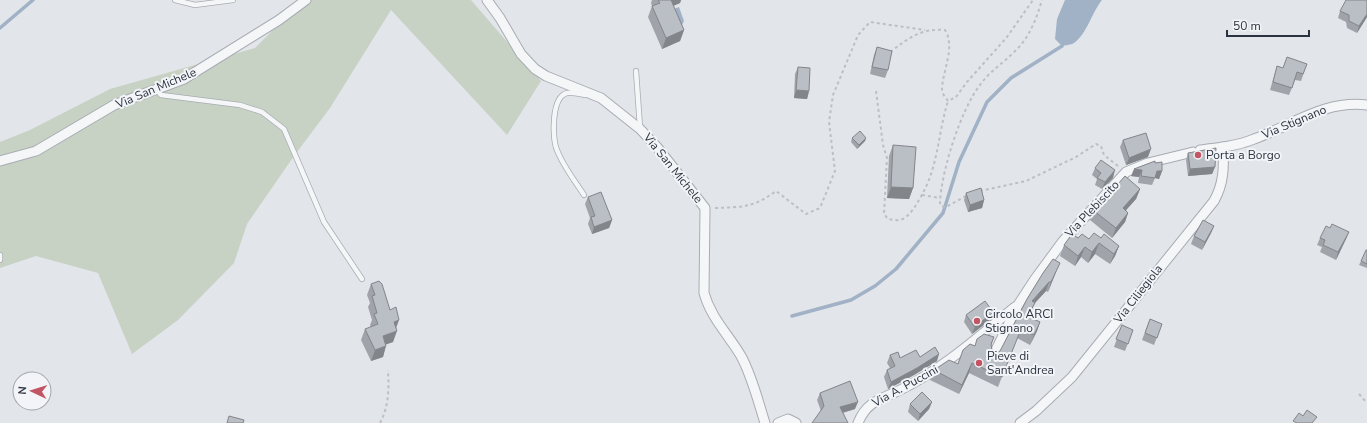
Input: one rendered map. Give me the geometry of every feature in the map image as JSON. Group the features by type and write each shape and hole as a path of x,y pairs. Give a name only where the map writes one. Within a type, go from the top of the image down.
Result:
{"street":[{"name":"Via San Michele","path":"0,161 36,151 114,105 184,79 237,48 306,0"},
{"name":"Via San Michele","path":"487,0 500,18 520,54 535,69 546,76 601,98 640,129 657,147 705,208 704,293 707,305 715,320 741,357 765,423"},
{"name":"Via Stignano","path":"1223,147 1253,140 1325,108 1343,104 1367,104"},
{"name":"Via Plebiscito","path":"1018,305 1063,241 1126,172 1148,163 1196,151 1223,147"},
{"name":"Via Ciliegiola","path":"1020,423 1036,412 1072,377 1214,201 1221,185 1224,172 1223,147"},
{"name":"Via A. Puccini","path":"858,423 867,407 873,402 923,378 940,367 1018,305"},
{"path":"993,356 1018,305"},
{"path":"778,423 788,419 796,423"}],"lane":[{"path":"175,0 194,5 234,0"},
{"path":"636,71 640,129"},
{"path":"156,89 161,95 240,105 262,112 284,129 324,222 362,279"},
{"path":"584,195 557,150 553,131 557,105 561,97 567,93 595,96"},
{"path":"0,255 0,260"}],"path":[{"path":"948,101 956,97 967,82 1007,37 1032,0"},
{"path":"969,195 946,207 942,206 940,198 951,149 966,108 980,84 1020,46 1032,27 1042,0"},
{"path":"705,208 742,206 761,202 776,191 806,214 820,208 835,170 829,122 834,95 858,36 870,22 924,30 945,30 948,35 942,92 948,101 934,168 922,196 913,210 903,219 888,219 884,214 888,158 883,144 876,91"},
{"path":"886,55 908,38 924,30"},
{"path":"976,192 1026,181 1076,157 1096,144 1101,146 1104,155 1126,172"},
{"path":"922,196 940,198"},
{"path":"380,423 385,414 389,394 388,370"},
{"path":"1359,394 1367,403"}],"green space":[{"path":"303,0 471,0 541,81 507,135 391,10 330,108 294,156 247,224 234,263 178,320 132,354 98,273 36,256 0,268 0,142 30,130 110,89 255,48"}],"water":[{"path":"1065,0 1102,0 1079,39 1073,44 1062,46 1055,39 1057,19"},
{"path":"679,7 684,21 682,25 671,10"}],"building":[{"path":"658,0 671,0 684,30 666,38 652,6 660,3"},
{"path":"1346,0 1367,0 1367,14 1359,26 1349,21 1349,15 1340,11"},
{"path":"877,47 892,51 888,70 872,67"},
{"path":"1287,57 1307,64 1303,74 1297,72 1292,88 1273,82 1277,66 1283,68"},
{"path":"798,67 810,68 809,91 796,90"},
{"path":"860,131 866,138 859,145 852,138"},
{"path":"1146,133 1151,149 1129,158 1123,140"},
{"path":"893,145 916,147 913,188 891,187"},
{"path":"1216,148 1215,167 1190,169 1188,153"},
{"path":"1101,160 1115,170 1105,182 1097,178 1101,173 1095,168"},
{"path":"1155,161 1155,163 1162,162 1162,171 1157,171 1155,178 1141,176 1142,170 1134,169"},
{"path":"1125,176 1140,189 1123,208 1128,213 1116,228 1094,211"},
{"path":"981,188 984,200 970,205 966,193"},
{"path":"601,192 612,220 594,227 591,217 595,216 588,197"},
{"path":"1203,220 1214,226 1205,242 1194,236"},
{"path":"1332,224 1349,232 1338,252 1323,245 1325,240 1320,238 1326,226 1330,228"},
{"path":"1094,233 1101,238 1104,234 1119,246 1114,254 1099,243 1092,252 1085,247 1078,256 1064,245 1072,234 1078,238 1082,234 1089,239"},
{"path":"1367,250 1367,264 1361,261"},
{"path":"1053,259 1060,263 1051,282 1049,282 1032,301 1035,303 1027,316 1040,322 1034,335 1021,329 1002,377 972,363 962,385 934,370 949,360 958,364 963,350 970,344 975,346 977,339 984,334 994,337 991,344 992,350 996,353 1000,351 1027,299"},
{"path":"379,281 382,284 390,310 396,307 399,320 394,322 397,331 383,336 386,346 375,350 365,329 378,324 374,314 377,313 372,296 375,295 371,284"},
{"path":"985,301 993,312 975,327 966,315"},
{"path":"1150,319 1162,324 1157,338 1145,333"},
{"path":"1122,325 1133,330 1128,344 1116,339"},
{"path":"935,347 939,354 891,382 887,370 895,366 890,355 898,352 900,358 916,350 920,357"},
{"path":"850,381 858,402 840,407 848,423 812,423 824,406 820,393"},
{"path":"922,392 932,402 920,414 910,404"},
{"path":"1307,410 1317,417 1312,423 1297,423 1293,421 1299,413 1303,416"},
{"path":"229,416 244,420 243,423 227,423"}],"waterway":[{"path":"0,28 33,0"},
{"path":"792,316 851,300 875,286 896,269 943,213 959,162 987,102 1011,78 1062,46"}],"place":[{"name":"Porta a Borgo","path":"1198,155"},
{"name":"Circolo ARCI Stignano","path":"977,321"},
{"name":"Pieve di Sant'Andrea","path":"979,363"}]}
